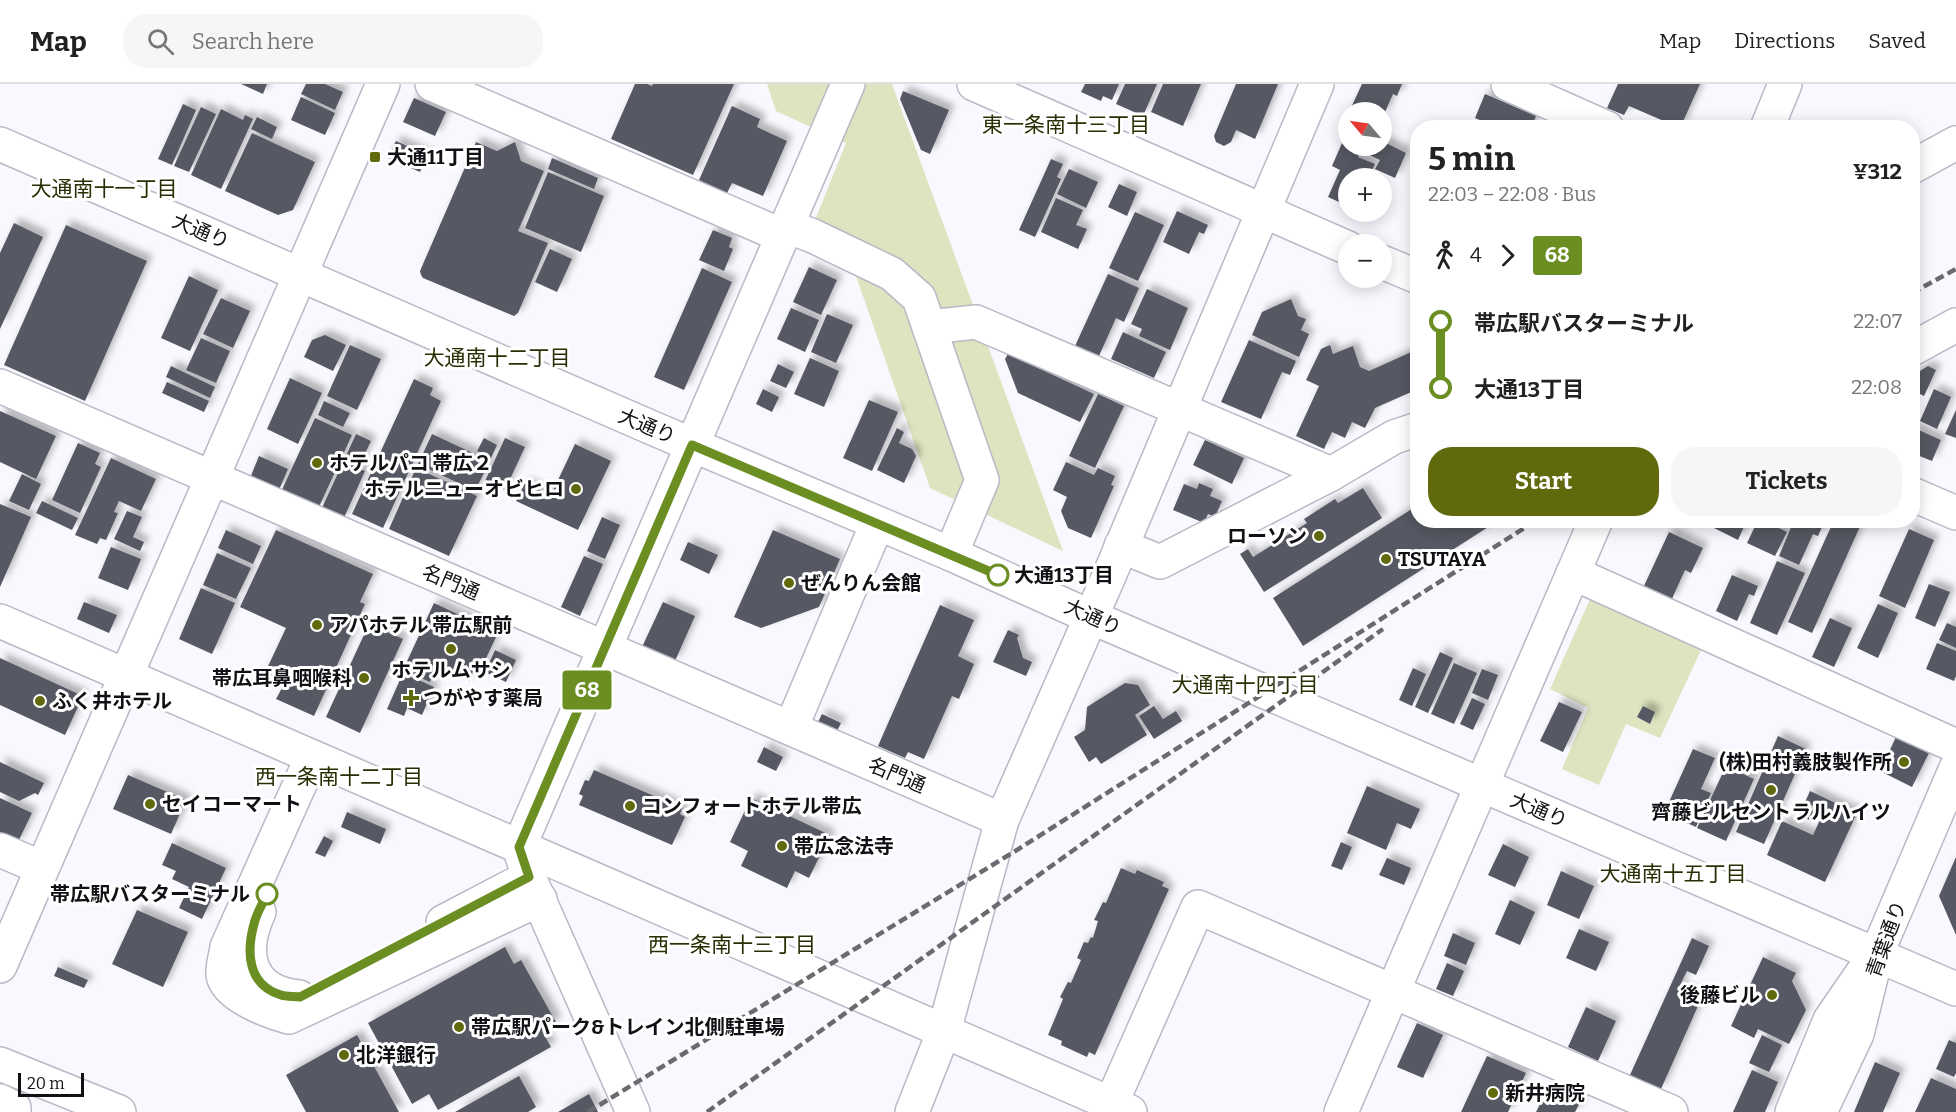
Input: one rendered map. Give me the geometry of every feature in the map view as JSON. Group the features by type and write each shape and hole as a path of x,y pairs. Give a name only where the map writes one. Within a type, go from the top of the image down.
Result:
{"main road":[{"path":"0,966 383,84"},
{"path":"432,84 785,231 813,236 892,274 919,298 982,480 951,554"},
{"path":"633,1112 519,847 848,84"},
{"path":"974,84 1338,244"},
{"path":"912,1112 944,1031 1002,820 1317,84"},
{"path":"1508,84 1589,120"},
{"path":"1770,120 1785,84"},
{"path":"1920,163 1956,143"},
{"name":"大通り","path":"0,144 692,445 951,554 1482,786 1956,988"},
{"path":"1392,266 1410,274"},
{"path":"929,327 976,322 1331,474"},
{"path":"1920,345 1956,325"},
{"name":"名門通","path":"0,386 1002,820"},
{"path":"1121,546 1160,562 1331,474 1394,437 1410,432"},
{"path":"1920,497 1956,513"},
{"path":"791,728 877,524"},
{"path":"1341,1112 1391,991 1593,528"},
{"path":"1573,573 1956,746"},
{"path":"0,621 1121,1108 1198,907 1671,1112"},
{"path":"320,760 227,947 223,976 231,991 273,1013 289,1017 535,888"},
{"name":"青葉通り","path":"1820,1112 1857,1034 1876,953 1956,768"},
{"path":"0,850 42,868"},
{"path":"1792,1112 1830,1020 1876,953"},
{"path":"0,1064 119,1112"},
{"path":"0,1101 14,1108 14,1112"}],"green space":[{"path":"767,84 892,84 1063,551 930,488 843,239 813,225 846,143 776,111"},
{"path":"1590,599 1702,648 1660,738 1626,724 1599,785 1562,769 1588,708 1550,689"}],"building":[{"path":"241,84 267,84 263,94"},
{"path":"306,84 325,84 343,92 335,110 301,94"},
{"path":"635,84 652,86 653,84 734,84 693,175 611,139"},
{"path":"1085,84 1119,84 1112,100 1103,96 1101,101 1081,92"},
{"path":"1125,84 1157,84 1143,116 1116,104"},
{"path":"1163,84 1201,84 1183,126 1151,112"},
{"path":"1236,84 1278,84 1255,139 1236,130 1231,142 1224,146 1216,142 1214,136"},
{"path":"1362,84 1402,84 1397,96 1393,94 1389,102 1354,102"},
{"path":"1618,84 1700,84 1684,120 1661,120 1629,106 1624,115 1607,108"},
{"path":"903,91 949,110 930,154 921,150 900,99"},
{"path":"1485,94 1536,116 1534,120 1480,120 1475,118"},
{"path":"301,97 335,113 325,135 291,120"},
{"path":"414,98 446,112 435,136 403,122"},
{"path":"183,104 196,110 172,165 158,159"},
{"path":"732,106 760,119 757,127 787,141 763,196 732,183 727,193 699,180"},
{"path":"201,107 216,114 189,172 174,166"},
{"path":"221,109 243,120 245,115 253,119 221,189 191,175"},
{"path":"257,117 277,127 272,139 251,129"},
{"path":"252,133 315,162 293,210 278,215 225,191"},
{"path":"396,141 427,155 420,172 388,158"},
{"path":"476,142 497,151 515,142 521,161 544,171 518,231 548,243 518,313 514,316 423,278 420,271"},
{"path":"1392,146 1406,153 1395,178 1392,177 1392,168 1376,168 1380,160 1371,156 1392,156"},
{"path":"1338,152 1338,156 1358,156 1375,164 1373,168 1338,169 1332,166"},
{"path":"552,158 598,178 594,189 548,169"},
{"path":"1051,159 1063,164 1057,177 1061,179 1035,237 1019,230"},
{"path":"1069,169 1098,182 1086,208 1057,194"},
{"path":"548,172 604,196 581,252 525,228"},
{"path":"1338,174 1338,202 1328,197"},
{"path":"1119,184 1137,192 1127,216 1108,207"},
{"path":"1056,198 1083,210 1076,225 1087,229 1078,249 1041,232"},
{"path":"1177,211 1208,225 1204,234 1199,232 1189,254 1163,242"},
{"path":"1135,212 1164,225 1138,281 1109,268"},
{"path":"14,223 43,237 0,329 0,253"},
{"path":"66,225 147,261 85,401 4,365"},
{"path":"713,230 732,238 729,247 733,249 724,271 699,260"},
{"path":"550,249 572,259 557,292 535,282"},
{"path":"809,267 837,280 821,315 793,302"},
{"path":"702,268 732,282 684,390 654,377"},
{"path":"1108,274 1139,288 1124,322 1116,318 1099,356 1075,346"},
{"path":"189,276 218,290 190,351 161,338"},
{"path":"1147,289 1188,308 1170,350 1139,336 1142,329 1131,324"},
{"path":"221,298 250,311 233,348 203,334"},
{"path":"1291,299 1298,316 1306,319 1301,330 1309,334 1299,357 1252,335 1262,312"},
{"path":"791,308 819,320 805,352 777,339"},
{"path":"827,314 853,325 836,363 811,352"},
{"path":"1123,332 1166,352 1154,378 1111,359"},
{"path":"325,335 346,345 333,371 304,357 312,340"},
{"path":"201,338 230,351 216,383 186,370"},
{"path":"1249,340 1296,361 1290,375 1282,372 1261,419 1221,402"},
{"path":"350,345 381,359 357,410 327,396"},
{"path":"1330,345 1333,354 1353,346 1360,367 1369,371 1410,353 1410,393 1375,408 1365,428 1352,422 1345,438 1332,432 1324,449 1296,436 1319,386 1306,380 1321,349"},
{"path":"1008,354 1094,394 1080,422 1018,393 1005,359"},
{"path":"810,358 839,371 824,407 794,394"},
{"path":"778,364 794,372 786,388 770,381"},
{"path":"171,366 215,387 210,398 166,377"},
{"path":"1928,366 1936,370 1924,396 1920,394 1920,371"},
{"path":"290,378 322,393 298,444 267,429"},
{"path":"414,379 433,388 430,395 441,401 383,528 352,514"},
{"path":"167,382 209,401 204,412 162,393"},
{"path":"763,389 779,397 772,412 756,404"},
{"path":"1934,389 1951,397 1937,429 1920,421"},
{"path":"1098,394 1124,406 1095,468 1069,456"},
{"path":"869,400 898,412 872,471 843,458"},
{"path":"324,401 350,413 343,427 318,415"},
{"path":"1956,410 1956,438 1945,434"},
{"path":"0,411 56,436 36,479 0,462"},
{"name":"ホテルパコ 帯広２","path":"315,418 352,435 318,509 281,492"},
{"path":"897,428 904,432 899,443 912,449 916,456 904,483 877,470"},
{"path":"1920,431 1941,440 1932,461 1920,456"},
{"path":"356,434 371,441 358,468 365,471 343,520 321,510"},
{"path":"432,434 490,461 475,491 418,464"},
{"path":"484,438 497,445 491,458 477,451"},
{"path":"505,438 525,447 505,490 485,481"},
{"path":"1205,440 1244,458 1232,484 1193,465"},
{"path":"78,443 100,453 95,464 101,467 80,513 52,500"},
{"name":"ホテルニューオビヒロ","path":"575,444 611,461 578,530 516,501 525,483 551,495"},
{"path":"259,456 288,469 279,490 250,478"},
{"path":"111,458 156,479 141,511 119,501 114,512 118,513 106,540 100,538 97,544 75,535"},
{"path":"1066,462 1094,475 1098,468 1115,476 1111,485 1114,486 1091,538 1068,528 1061,511 1067,497 1053,490"},
{"path":"416,468 477,496 449,556 389,529"},
{"path":"22,474 41,484 29,510 9,501"},
{"path":"1199,483 1213,489 1210,496 1222,501 1215,517 1208,514 1204,523 1173,510 1184,484 1197,489"},
{"name":"ローソン","path":"1363,488 1382,518 1264,592 1240,554 1248,549 1253,557 1307,523 1304,519 1335,499 1338,503"},
{"path":"42,501 78,518 72,530 36,513"},
{"path":"0,504 31,517 0,587"},
{"name":"TSUTAYA","path":"1410,510 1410,528 1487,528 1303,646 1273,598"},
{"path":"127,511 142,517 133,537 144,542 140,551 114,539"},
{"path":"602,517 620,525 605,559 587,551"},
{"path":"1714,528 1743,528 1738,540"},
{"path":"1754,528 1779,528 1787,532 1775,556 1747,543"},
{"path":"1791,528 1822,528 1818,536 1813,534 1799,565 1779,556"},
{"path":"1830,528 1859,528 1812,633 1788,622"},
{"path":"1909,529 1934,540 1905,608 1879,596"},
{"path":"226,530 261,546 253,564 218,548"},
{"name":"アパホテル 帯広駅前","path":"276,530 373,574 360,602 365,604 314,716 276,699 282,688 262,679 286,628 240,607"},
{"name":"ぜんりん会館","path":"773,530 840,559 819,607 761,628 734,617"},
{"path":"1669,532 1703,548 1691,573 1685,570 1671,601 1643,588"},
{"path":"688,542 718,555 709,574 680,560"},
{"path":"111,547 141,559 128,590 98,578"},
{"path":"217,553 251,568 236,599 203,585"},
{"path":"584,556 603,564 580,616 561,607"},
{"path":"1777,561 1805,573 1777,635 1750,623"},
{"path":"1732,575 1758,586 1754,596 1749,594 1737,621 1716,611"},
{"path":"1929,584 1950,592 1935,627 1915,618"},
{"path":"201,588 235,603 212,654 179,639"},
{"path":"84,602 117,615 109,633 77,619"},
{"path":"663,602 695,616 675,661 642,647"},
{"name":"ホテルムサシ","path":"434,603 498,633 479,673 474,670 469,681 436,666 430,682 403,670"},
{"path":"1878,604 1898,613 1878,658 1857,648"},
{"path":"940,605 974,620 958,656 974,664 959,699 952,696 924,759 908,752 905,758 878,746"},
{"path":"1830,618 1852,628 1834,667 1812,657"},
{"path":"1947,623 1956,627 1956,648 1939,640"},
{"name":"帯広耳鼻咽喉科","path":"369,624 403,639 360,733 326,717"},
{"path":"1008,630 1019,635 1017,638 1023,658 1032,662 1026,676 993,662"},
{"path":"1937,643 1956,651 1954,681 1926,669"},
{"path":"495,650 516,660 506,682 485,672"},
{"path":"1440,652 1453,658 1428,713 1415,707"},
{"name":"ふく井ホテル","path":"0,658 83,696 65,735 0,705"},
{"path":"1454,663 1477,673 1454,724 1431,714"},
{"path":"1413,668 1426,674 1412,706 1399,700"},
{"path":"1482,669 1498,675 1488,700 1472,693"},
{"name":"つがやす薬局","path":"403,673 434,687 422,715 407,708 404,716 387,709"},
{"path":"1125,683 1138,685 1150,705 1135,715 1147,735 1101,764 1096,757 1089,762 1074,737 1085,730 1087,707"},
{"path":"1472,698 1485,704 1473,730 1460,724"},
{"path":"1559,702 1582,712 1563,752 1540,741"},
{"path":"1154,706 1163,719 1176,711 1182,721 1154,739 1139,716"},
{"path":"1643,706 1655,712 1650,724 1637,717"},
{"path":"822,714 841,723 837,731 818,722"},
{"name":"齊藤ビルセントラルハイツ","path":"1778,736 1806,749 1764,844 1736,832"},
{"name":"(株)田村義肢製作所","path":"1896,737 1929,753 1912,787 1880,771"},
{"path":"764,747 783,757 776,771 757,762"},
{"path":"1693,749 1715,758 1701,789 1711,793 1696,827 1664,813"},
{"path":"0,762 44,783 38,795 35,793 19,801 0,792"},
{"path":"1726,766 1754,779 1726,841 1697,828"},
{"name":"コンフォートホテル帯広","path":"594,770 682,808 680,814 685,817 672,845 579,805 583,796 579,794 585,780 589,781"},
{"name":"セイコーマート","path":"128,775 186,800 171,834 113,809"},
{"path":"1367,786 1420,809 1411,829 1397,823 1386,850 1347,833"},
{"path":"1810,791 1857,813 1825,882 1767,855 1782,821 1813,835 1824,811 1805,802"},
{"path":"0,798 32,813 17,844 0,836"},
{"name":"帯広念法寺","path":"751,798 830,835 809,878 795,871 787,888 741,866 748,851 730,842"},
{"path":"1805,807 1818,813 1814,822 1801,816"},
{"path":"347,812 386,829 380,844 341,827"},
{"path":"324,836 333,841 325,857 315,853"},
{"path":"1341,842 1352,847 1342,870 1331,866"},
{"path":"172,843 226,868 202,919 179,908 189,887 172,879 176,871 162,865"},
{"path":"1503,844 1529,857 1515,887 1488,875"},
{"path":"1956,857 1956,935 1939,896"},
{"path":"1387,858 1411,868 1404,885 1379,875"},
{"path":"1121,868 1135,874 1137,870 1164,882 1162,886 1169,889 1095,1055 1089,1052 1087,1057 1061,1045 1062,1041 1048,1035 1063,999 1060,997 1068,982 1071,983 1081,960 1077,958 1084,942 1088,943 1091,937 1093,938 1098,921 1094,920 1103,902 1106,903"},
{"path":"1561,871 1594,886 1579,919 1547,905"},
{"path":"1510,900 1535,912 1520,945 1495,934"},
{"path":"137,910 188,932 163,987 112,964"},
{"path":"1579,929 1609,942 1596,971 1566,958"},
{"path":"1453,933 1475,943 1466,965 1444,956"},
{"path":"1692,938 1709,946 1696,975 1687,971 1679,987 1702,997 1661,1089 1630,1075"},
{"name":"帯広駅パーク&トレイン北側駐車場","path":"505,947 514,964 521,960 556,1022 542,1031 551,1047 438,1110 429,1094 412,1104 368,1023"},
{"name":"後藤ビル","path":"1763,957 1796,973 1792,981 1806,1010 1789,1044 1758,1029 1754,1038 1731,1026"},
{"path":"1447,963 1464,971 1453,996 1436,989"},
{"path":"58,967 88,980 84,988 54,976"},
{"path":"1586,1007 1616,1021 1598,1061 1568,1047"},
{"path":"1417,1023 1443,1035 1423,1078 1397,1067"},
{"name":"北洋銀行","path":"357,1035 399,1112 306,1112 286,1075"},
{"path":"1762,1035 1782,1045 1769,1072 1749,1063"},
{"path":"1949,1040 1956,1043 1954,1077 1936,1069"},
{"name":"新井病院","path":"1487,1056 1526,1073 1508,1112 1461,1112"},
{"path":"1875,1062 1900,1073 1883,1112 1854,1112"},
{"path":"1752,1070 1778,1082 1765,1112 1733,1112"},
{"name":"北洋銀行","path":"519,1076 536,1107 528,1112 455,1112"},
{"path":"1931,1078 1956,1089 1956,1112 1915,1112"},
{"path":"1554,1086 1582,1099 1575,1112 1536,1112 1542,1100 1546,1102"},
{"path":"589,1094 598,1112 558,1112"}],"railway":[{"path":"1920,289 1956,269"},
{"path":"588,1112 1017,850 1524,528"},
{"path":"707,1112 1383,629"}],"bus line":[{"name":"68","path":"267,894 254,923 249,954 254,976 282,995 300,997 529,877 519,847 692,445 998,575"}],"place":[{"name":"大通11丁目","path":"375,157"},
{"name":"ホテルパコ 帯広２","path":"317,463"},
{"name":"ホテルニューオビヒロ","path":"576,489"},
{"name":"ローソン","path":"1319,536"},
{"name":"TSUTAYA","path":"1386,559"},
{"name":"大通13丁目","path":"998,575"},
{"name":"ぜんりん会館","path":"789,583"},
{"name":"アパホテル 帯広駅前","path":"317,625"},
{"name":"ホテルムサシ","path":"451,649"},
{"name":"帯広耳鼻咽喉科","path":"364,678"},
{"name":"つがやす薬局","path":"411,698"},
{"name":"ふく井ホテル","path":"40,701"},
{"name":"(株)田村義肢製作所","path":"1904,762"},
{"name":"齊藤ビルセントラルハイツ","path":"1771,790"},
{"name":"セイコーマート","path":"150,804"},
{"name":"コンフォートホテル帯広","path":"630,806"},
{"name":"帯広念法寺","path":"782,846"},
{"name":"帯広駅バスターミナル","path":"267,894"},
{"name":"後藤ビル","path":"1772,995"},
{"name":"帯広駅パーク&トレイン北側駐車場","path":"459,1027"},
{"name":"北洋銀行","path":"344,1055"},
{"name":"新井病院","path":"1493,1093"}],"district":[{"name":"東一条南十三丁目","path":"1066,125"},
{"name":"大通南十一丁目","path":"104,189"},
{"name":"大通南十二丁目","path":"497,358"},
{"name":"大通南十四丁目","path":"1245,685"},
{"name":"西一条南十二丁目","path":"339,777"},
{"name":"大通南十五丁目","path":"1673,874"},
{"name":"西一条南十三丁目","path":"732,945"}]}
